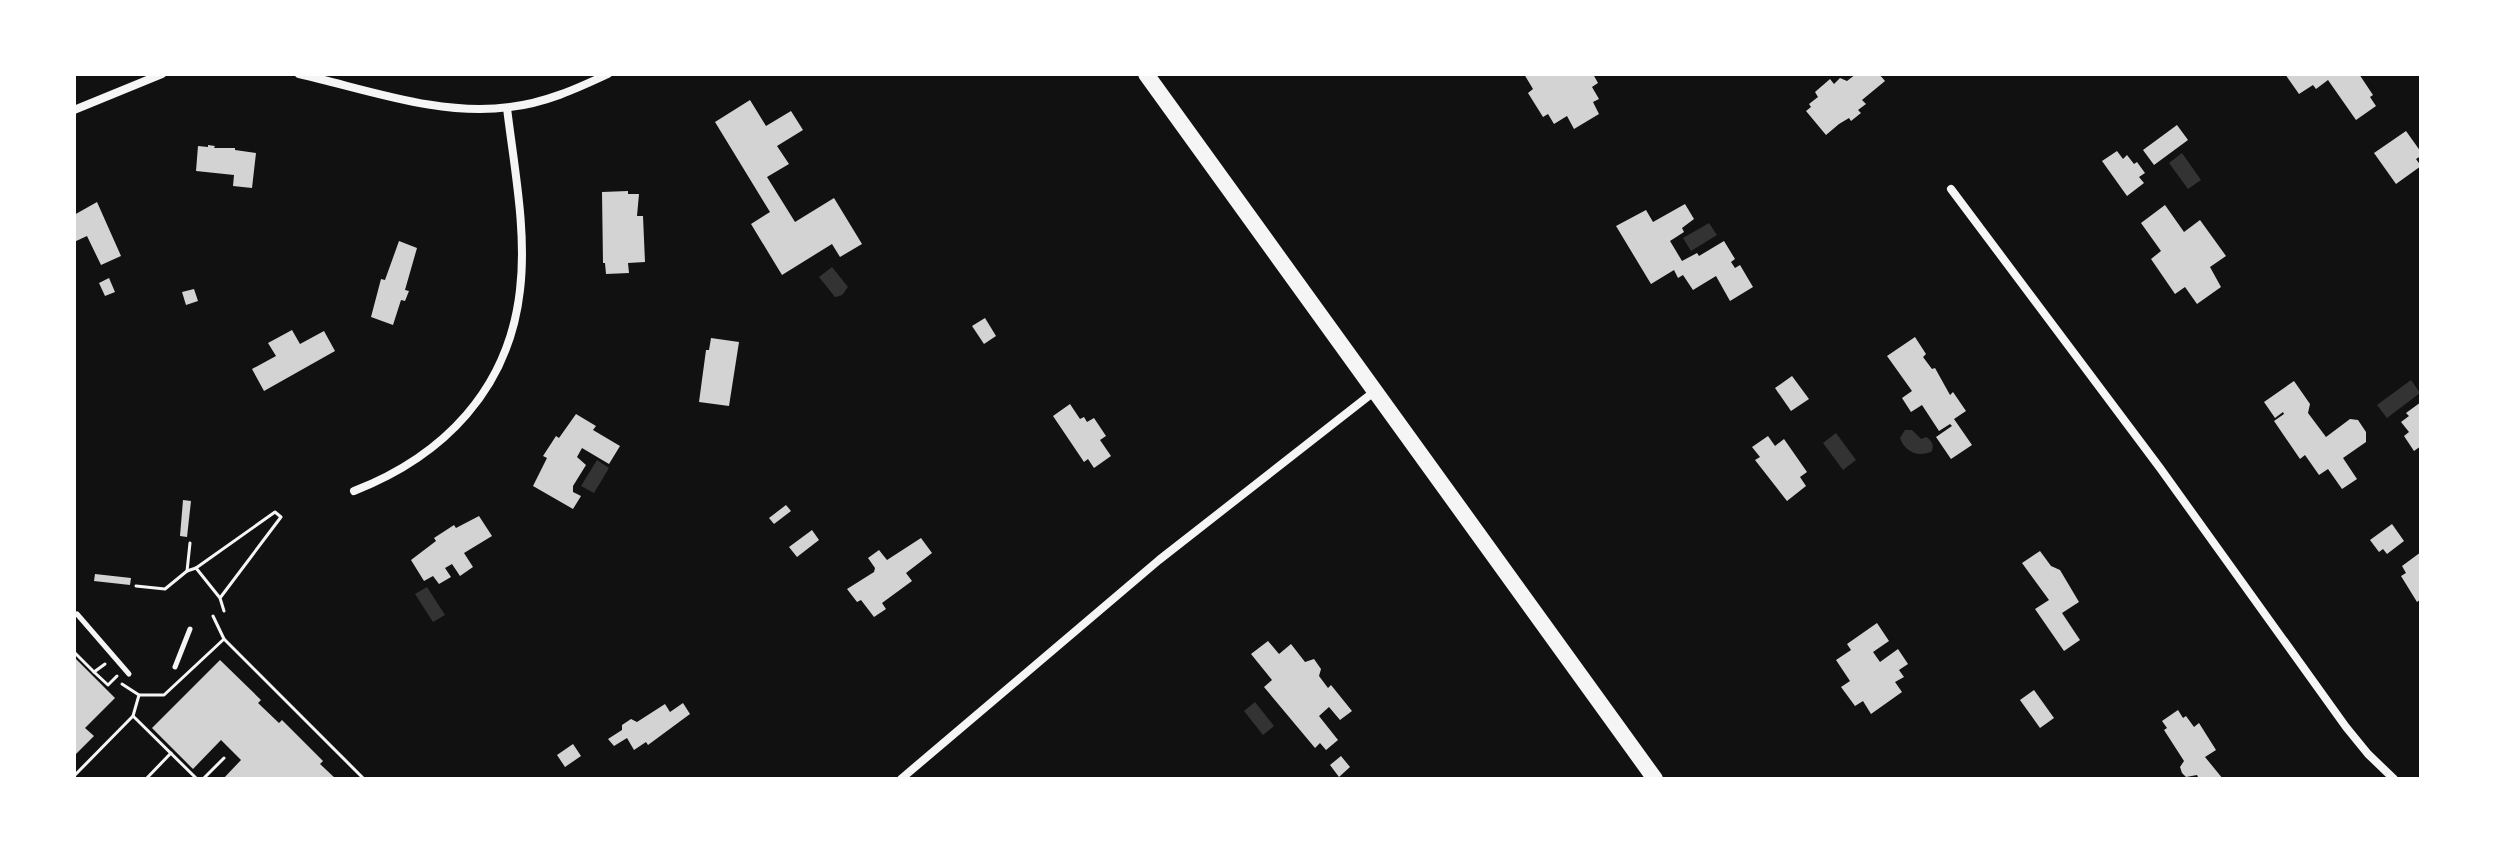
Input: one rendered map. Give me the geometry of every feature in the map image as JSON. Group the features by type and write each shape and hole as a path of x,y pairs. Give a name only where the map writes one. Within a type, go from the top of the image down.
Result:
{"main road":[{"path":"1146,74 1655,779"}],"street":[{"path":"74,110 162,74"},
{"path":"299,74 442,106 480,110 507,108 557,96 608,74"},
{"path":"354,491 389,476 449,435 475,405 502,358 516,314 521,271 521,233 507,108"},
{"path":"1951,189 2160,468 2346,727 2394,779"},
{"path":"901,779 1159,560 1375,391"}],"lane":[{"path":"77,614 129,674"},
{"path":"175,667 190,629"}],"path":[{"path":"136,586 165,589 275,512 281,517 220,598"},
{"path":"187,571 190,543"},
{"path":"196,568 220,598 224,611"},
{"path":"213,616 224,639 364,779"},
{"path":"94,672 104,663 125,687 139,695 155,697 170,692 224,639"},
{"path":"74,652 108,685 117,676"},
{"path":"74,776 133,716 139,695"},
{"path":"133,716 197,779"},
{"path":"146,779 171,753"},
{"path":"203,779 224,758"}],"shaded area":[{"path":"2182,153 2201,180 2188,189 2169,163"},
{"path":"1709,223 1717,235 1691,251 1683,238"},
{"path":"832,267 848,287 842,295 835,297 819,277"},
{"path":"2411,380 2420,393 2387,418 2377,405"},
{"path":"1905,430 1912,430 1921,439 1926,437 1930,440 1933,446 1931,452 1916,453 1905,447 1900,438"},
{"path":"1836,433 1856,460 1843,470 1823,443"},
{"path":"597,460 609,468 594,493 581,486"},
{"path":"427,587 445,615 433,622 415,594"},
{"path":"1255,702 1274,726 1263,735 1244,711"}],"building":[{"path":"1524,74 1593,74 1598,83 1592,87 1599,99 1593,102 1599,114 1574,129 1567,116 1554,124 1548,114 1543,117 1528,93 1533,89"},
{"path":"1856,74 1879,74 1885,81 1862,100 1866,104 1858,110 1861,113 1826,135 1806,111 1811,107 1809,104 1818,97 1815,92 1830,79 1834,84 1840,78 1847,81"},
{"path":"2285,74 2359,74 2373,95 2370,97 2376,106 2356,120 2328,80 2316,89 2313,85 2299,94"},
{"path":"750,100 766,126 791,111 803,130 777,146 789,164 767,177 795,222 834,198 862,244 840,257 832,244 782,275 751,224 770,212 715,122"},
{"path":"2177,125 2188,140 2154,165 2143,150"},
{"path":"2406,131 2421,152 2416,159 2421,166 2396,184 2374,153"},
{"path":"198,146 256,153 252,188 233,186 234,175 196,171"},
{"path":"2117,151 2123,159 2127,155 2134,164 2137,162 2145,173 2139,177 2144,183 2127,196 2102,161"},
{"path":"628,191 628,194 639,194 637,216 643,216 645,262 628,263 629,273 606,274 603,263 602,192"},
{"path":"97,202 121,256 101,265 87,236 74,242 74,215"},
{"path":"1685,204 1694,219 1682,228 1684,232 1670,241 1682,261 1697,253 1699,256 1724,241 1735,259 1731,262 1735,268 1740,265 1753,287 1730,301 1716,276 1693,290 1683,275 1678,278 1674,270 1651,284 1616,226 1646,210 1653,222"},
{"path":"2165,205 2184,232 2200,220 2226,256 2210,267 2221,287 2197,304 2185,287 2175,294 2151,259 2161,251 2141,223"},
{"path":"399,241 417,248 405,290 409,291 405,301 401,300 393,325 371,317 381,279 385,280"},
{"path":"109,278 115,292 105,296 99,283"},
{"path":"194,289 198,301 186,305 182,292"},
{"path":"985,318 996,336 984,344 972,326"},
{"path":"292,330 300,344 324,331 335,351 264,391 252,369 276,356 268,343"},
{"path":"1915,337 1926,354 1923,357 1932,369 1935,368 1950,395 1953,392 1966,411 1954,419 1972,445 1951,459 1936,437 1952,426 1950,424 1939,431 1922,405 1911,412 1902,398 1912,391 1887,356"},
{"path":"711,338 739,342 729,406 699,402 706,350 709,350"},
{"path":"1792,376 1809,399 1791,411 1775,388"},
{"path":"2294,381 2310,404 2308,413 2326,437 2350,419 2358,420 2366,432 2366,442 2343,458 2357,479 2342,489 2328,469 2319,475 2305,455 2300,459 2274,421 2283,412 2275,418 2264,402"},
{"path":"2421,402 2421,446 2414,451 2404,436 2409,432 2401,422 2409,416 2406,413"},
{"path":"1070,404 1080,419 1084,417 1087,422 1094,418 1106,436 1100,440 1111,456 1094,468 1088,459 1084,462 1053,416"},
{"path":"576,414 596,426 593,430 620,446 609,464 582,448 577,457 586,465 573,486 573,492 581,496 573,509 533,486 547,458 543,456"},
{"path":"1768,436 1775,446 1784,439 1807,472 1800,477 1806,486 1787,501 1755,460 1760,457 1752,447"},
{"path":"183,500 191,501 187,537 180,536"},
{"path":"786,505 791,511 774,524 769,518"},
{"path":"479,516 492,536 464,553 473,567 460,576 452,564 445,568 451,577 439,584 433,576 424,581 411,560 436,541 434,538 454,525 456,528"},
{"path":"2392,524 2404,541 2387,554 2383,549 2379,552 2370,540"},
{"path":"812,530 819,540 797,557 789,547"},
{"path":"921,538 932,553 906,573 912,581 882,603 886,609 874,617 861,600 857,602 847,589 874,572 875,568 868,558 879,550 887,560"},
{"path":"2040,551 2051,566 2060,570 2079,602 2062,613 2080,640 2064,651 2035,609 2049,600 2022,563"},
{"path":"2421,552 2421,599 2417,602 2401,576 2406,573 2402,566"},
{"path":"95,574 131,578 130,585 94,581"},
{"path":"1877,623 1889,641 1873,652 1880,662 1898,649 1908,664 1899,670 1904,677 1895,682 1902,692 1871,714 1863,701 1855,706 1841,687 1850,681 1836,660 1851,650 1847,644"},
{"path":"1268,641 1279,654 1291,644 1305,662 1314,659 1321,669 1319,676 1328,688 1331,685 1352,711 1340,720 1329,707 1319,716 1338,740 1326,750 1320,743 1315,748 1264,687 1272,680 1251,654"},
{"path":"74,657 115,698 85,728 94,736 74,756"},
{"path":"220,660 261,700 258,703 279,723 282,720 323,761 320,764 336,779 223,779 241,760 221,740 193,769 152,728"},
{"path":"2034,690 2054,718 2040,728 2020,700"},
{"path":"683,703 690,714 648,745 646,742 634,750 627,738 614,746 608,739 631,719 637,722 665,704 670,712"},
{"path":"2178,710 2194,727 2199,723 2216,750 2205,757 2223,779 2199,779 2197,775 2186,777 2182,773 2180,767 2184,761 2164,730 2167,728 2162,721"},
{"path":"573,744 581,756 565,767 557,755"},
{"path":"1341,756 1350,767 1339,777 1330,765"}]}
